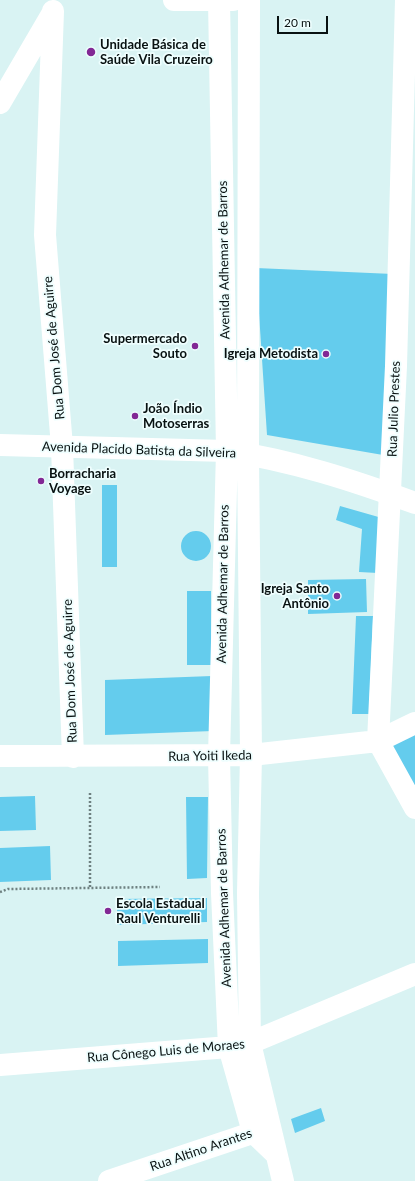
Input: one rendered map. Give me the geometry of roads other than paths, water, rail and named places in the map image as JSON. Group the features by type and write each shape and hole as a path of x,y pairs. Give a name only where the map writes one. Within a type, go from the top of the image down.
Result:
{"street":[{"path":"174,0 244,0"},
{"name":"Avenida Adhemar de Barros","path":"219,0 227,451 219,756 222,893 239,1046 261,1130"},
{"name":"Avenida Adhemar de Barros","path":"239,1046 248,893 251,756 248,454 249,0"},
{"name":"Rua Julio Prestes","path":"378,741 391,494 406,0"},
{"path":"0,103 56,6"},
{"name":"Rua Dom José de Aguirre","path":"56,6 45,235 62,447 73,757"},
{"path":"223,206 248,207"},
{"name":"Avenida Placido Batista da Silveira","path":"0,445 227,451 248,454 319,472 415,503"},
{"name":"Rua Yoiti Ikeda","path":"0,756 251,756 378,741 415,723"},
{"path":"378,741 415,808"},
{"path":"222,893 248,893"},
{"name":"Rua Cônego Luis de Moraes","path":"0,1065 239,1046 415,974"},
{"path":"261,1130 276,1154 283,1181"},
{"name":"Rua Altino Arantes","path":"109,1181 261,1130"}],"place":[{"name":"Unidade Básica de Saúde Vila Cruzeiro","path":"91,52"},
{"name":"Supermercado Souto","path":"195,346"},
{"name":"Igreja Metodista","path":"326,354"},
{"name":"João Índio Motoserras","path":"135,416"},
{"name":"Borracharia Voyage","path":"41,481"},
{"name":"Igreja Santo Antônio","path":"337,596"},
{"name":"Escola Estadual Raul Venturelli","path":"108,911"}]}
